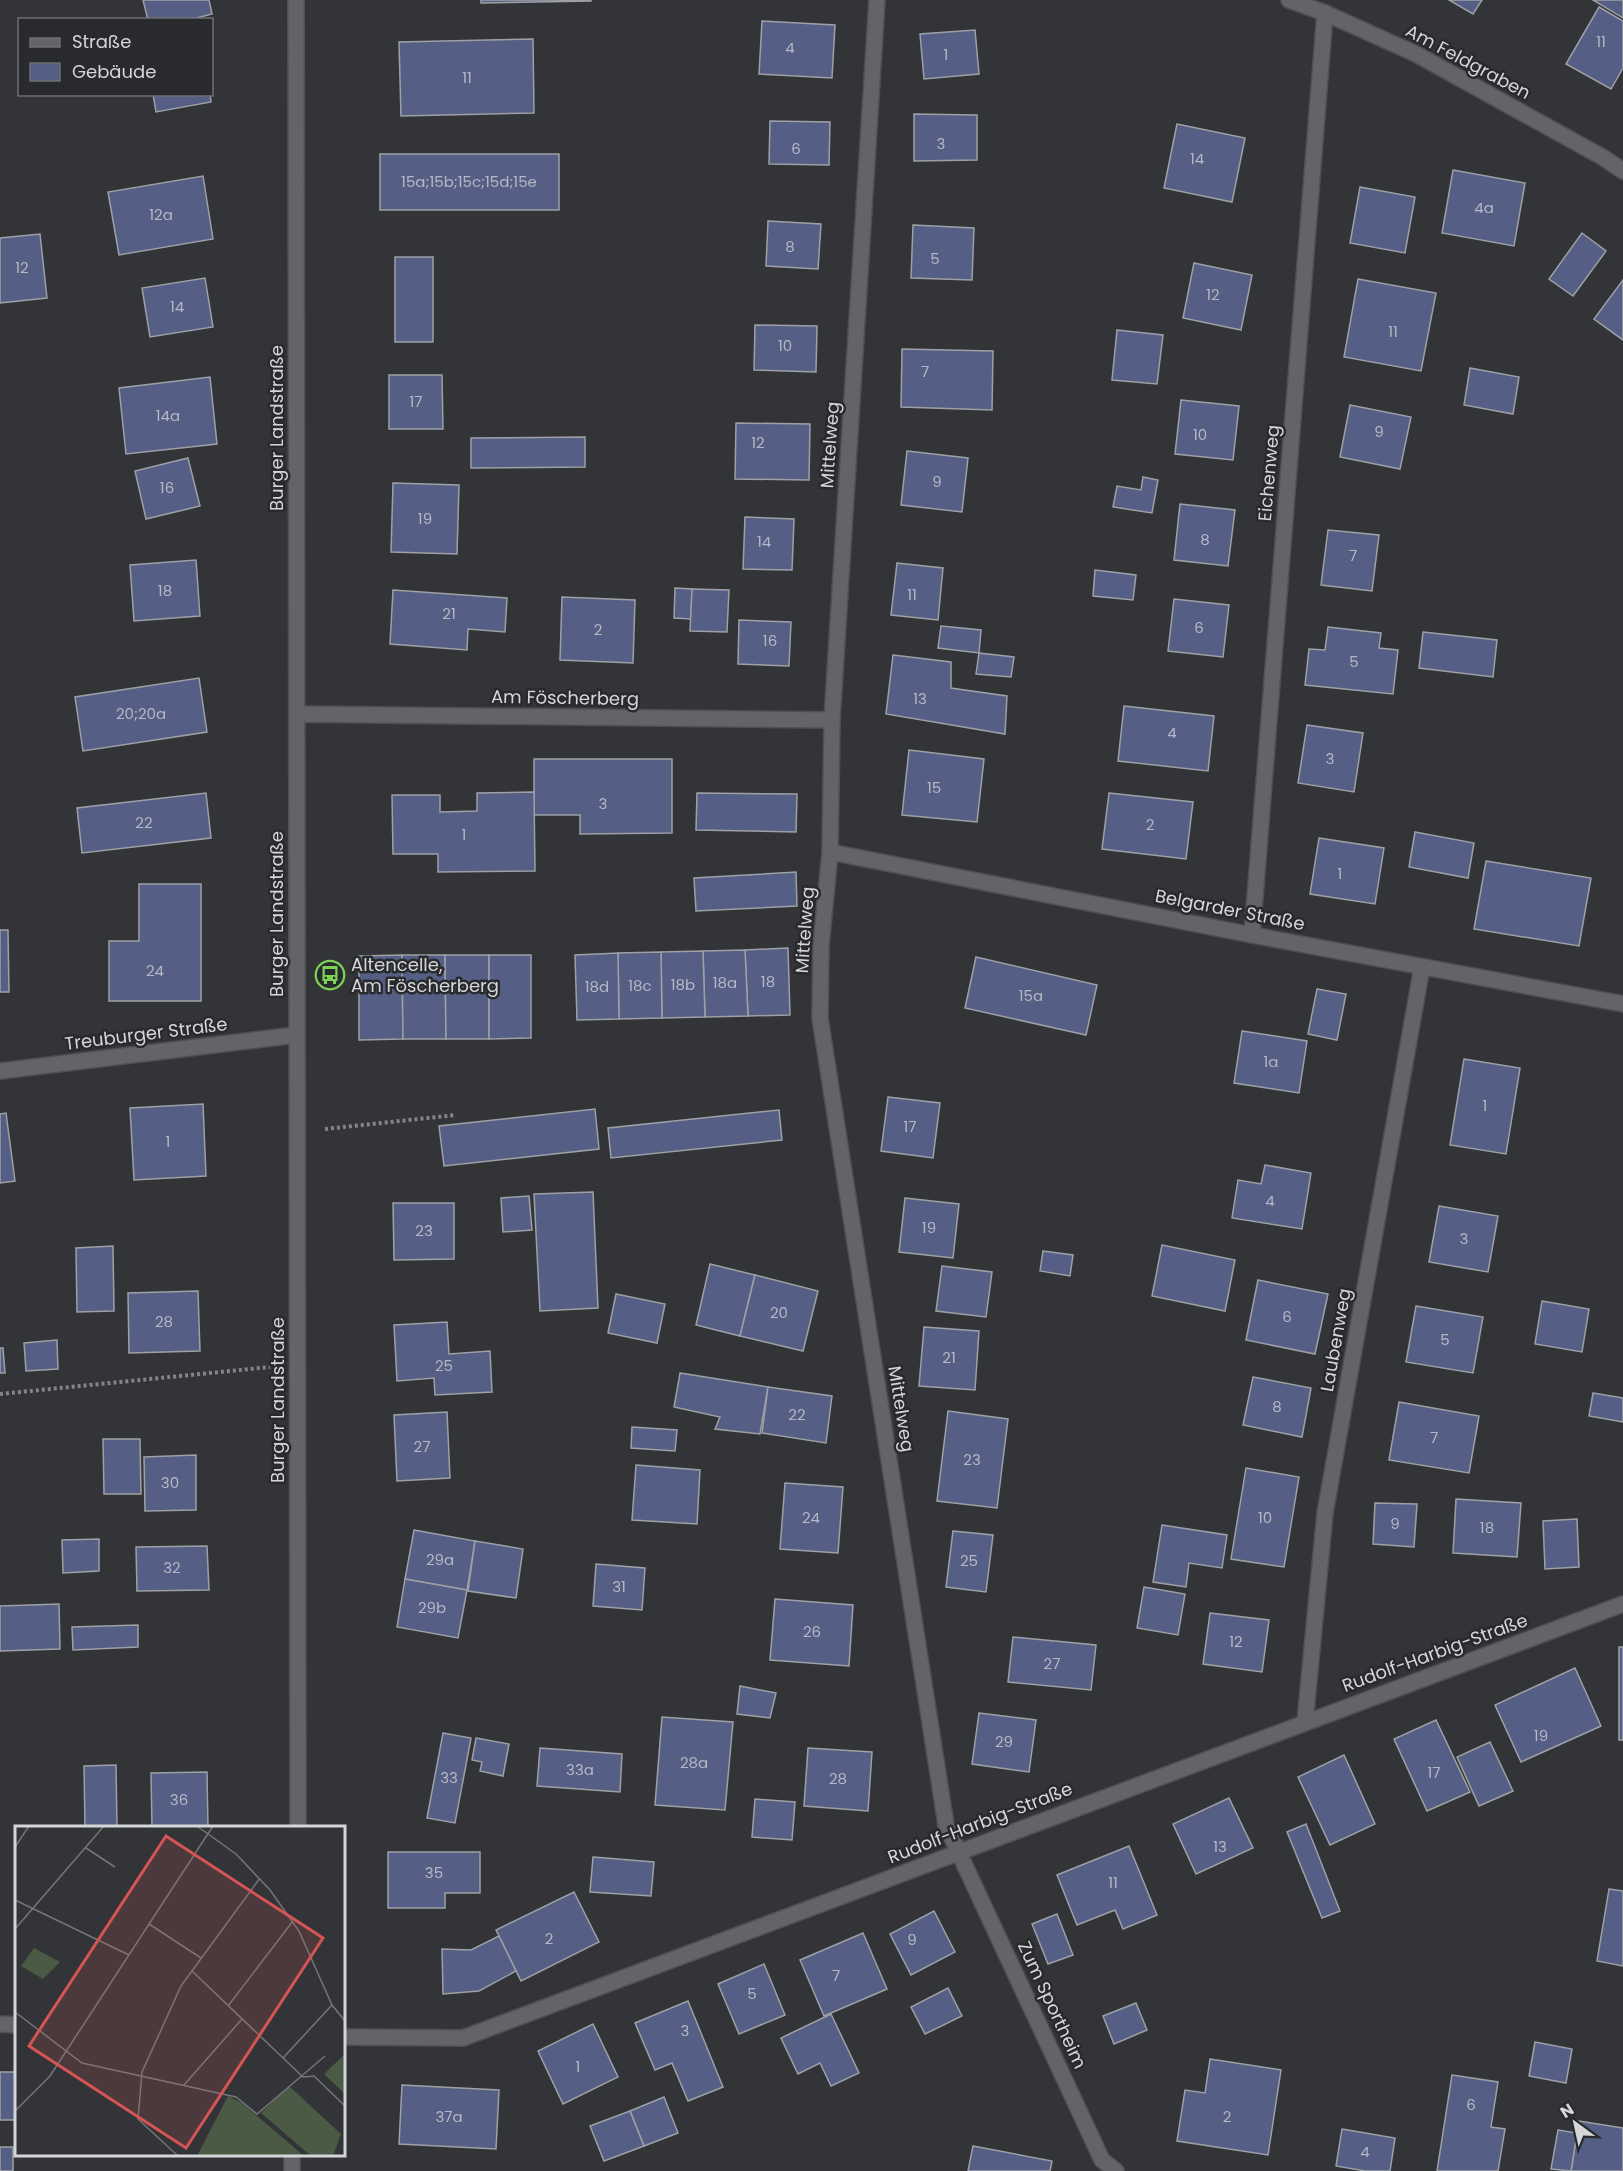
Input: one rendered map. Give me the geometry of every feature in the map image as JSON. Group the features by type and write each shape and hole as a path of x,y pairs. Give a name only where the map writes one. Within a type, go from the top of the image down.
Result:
{"street":[{"name":"Burger Landstraße","path":"296,0 298,1826"},
{"name":"Mittelweg","path":"877,0 832,720 830,852 821,946 820,1018 946,1825 958,1852"},
{"name":"Am Feldgraben","path":"1289,0 1416,54 1604,158 1623,171"},
{"name":"Eichenweg","path":"1252,935 1325,14"},
{"name":"Am Föscherberg","path":"297,714 832,720"},
{"name":"Belgarder Straße","path":"830,852 1252,935 1623,1004"},
{"name":"Laubenweg","path":"1305,1722 1325,1513 1422,967"},
{"name":"Treuburger Straße","path":"0,1071 296,1035"},
{"name":"Rudolf-Harbig-Straße","path":"345,2037 463,2038 1623,1604"},
{"name":"Zum Sportheim","path":"958,1852 1102,2160 1116,2171"},
{"path":"0,2024 15,2025"}],"path":[{"path":"297,1132 456,1115"},
{"path":"0,1394 298,1364"}],"building":[{"path":"143,0 209,0 212,14 197,18 148,18"},
{"path":"481,0 591,0 591,1 481,3"},
{"path":"1449,0 1482,0 1473,14"},
{"path":"1593,0 1623,0 1623,18"},
{"path":"1599,7 1623,21 1623,68 1611,89 1566,64"},
{"path":"762,21 835,25 832,78 759,74"},
{"path":"975,30 979,74 924,79 920,34"},
{"path":"533,39 534,113 401,116 399,42"},
{"path":"153,96 210,96 211,102 156,112"},
{"path":"914,114 977,115 977,160 914,161"},
{"path":"770,121 830,122 829,165 769,164"},
{"path":"1177,124 1245,138 1232,202 1164,188"},
{"path":"380,154 559,154 559,210 380,210"},
{"path":"1453,170 1525,183 1514,246 1442,233"},
{"path":"203,176 213,239 119,255 108,192"},
{"path":"1360,187 1415,197 1405,253 1350,243"},
{"path":"768,221 821,224 818,269 766,266"},
{"path":"913,225 974,228 972,280 911,278"},
{"path":"1582,233 1606,251 1573,296 1549,279"},
{"path":"40,234 47,298 0,303 0,238"},
{"path":"395,257 433,257 433,342 395,342"},
{"path":"1194,263 1252,275 1241,330 1183,318"},
{"path":"205,278 213,327 150,337 142,288"},
{"path":"1358,279 1436,293 1421,371 1344,357"},
{"path":"1623,280 1623,340 1594,319"},
{"path":"755,325 817,326 816,372 754,370"},
{"path":"1117,330 1163,335 1157,384 1112,380"},
{"path":"902,349 993,351 992,410 901,407"},
{"path":"1470,368 1519,377 1513,414 1464,405"},
{"path":"389,375 442,375 443,429 389,429"},
{"path":"210,377 217,444 126,454 119,388"},
{"path":"1181,400 1239,406 1233,460 1175,454"},
{"path":"1350,405 1411,417 1400,469 1340,457"},
{"path":"736,423 810,424 809,480 735,479"},
{"path":"585,437 585,467 471,468 471,438"},
{"path":"907,451 968,458 962,512 901,505"},
{"path":"188,458 200,506 146,519 135,471"},
{"path":"1143,477 1158,480 1152,513 1113,507 1117,486 1141,490"},
{"path":"393,483 459,485 457,554 391,552"},
{"path":"1180,504 1235,510 1228,566 1174,560"},
{"path":"745,517 794,519 792,570 743,569"},
{"path":"1328,530 1379,535 1372,591 1321,585"},
{"path":"196,560 200,616 134,621 130,565"},
{"path":"897,563 943,568 938,620 891,615"},
{"path":"1095,570 1136,575 1133,600 1093,596"},
{"path":"675,588 692,589 691,619 674,618"},
{"path":"692,589 729,590 727,632 690,631"},
{"path":"393,590 507,598 505,632 468,629 467,650 390,644"},
{"path":"562,597 635,600 633,663 560,660"},
{"path":"1174,599 1229,605 1223,657 1168,651"},
{"path":"739,620 791,622 789,666 738,664"},
{"path":"941,626 981,630 979,653 938,648"},
{"path":"1328,627 1381,633 1379,648 1398,650 1393,694 1305,685 1309,649 1325,650"},
{"path":"1423,632 1497,640 1493,677 1419,668"},
{"path":"979,653 1014,657 1011,677 976,674"},
{"path":"893,655 951,662 951,688 1007,696 1005,734 886,714"},
{"path":"199,678 207,732 83,751 75,697"},
{"path":"1124,706 1214,716 1208,771 1118,761"},
{"path":"1307,725 1363,733 1354,792 1298,783"},
{"path":"909,750 984,759 977,822 902,815"},
{"path":"534,759 672,759 672,833 580,834 580,815 534,815"},
{"path":"534,792 535,871 438,872 438,854 393,854 392,795 440,795 440,812 477,811 477,793"},
{"path":"206,793 211,838 82,853 77,808"},
{"path":"697,793 797,794 796,832 696,830"},
{"path":"1109,793 1193,802 1186,859 1102,849"},
{"path":"1415,832 1474,843 1468,878 1409,867"},
{"path":"1319,838 1384,848 1375,904 1310,894"},
{"path":"1486,861 1591,878 1579,946 1474,929"},
{"path":"796,872 797,906 696,911 694,878"},
{"path":"139,884 201,884 201,1001 109,1001 109,941 139,941"},
{"path":"0,930 8,930 9,992 0,992"},
{"path":"788,948 790,1015 748,1016 745,950"},
{"path":"745,950 748,1016 705,1017 703,951"},
{"path":"703,951 705,1017 662,1018 661,952"},
{"path":"661,952 662,1018 619,1019 618,953"},
{"path":"618,953 619,1019 577,1020 575,955"},
{"path":"402,955 403,1039 359,1040 359,956"},
{"path":"402,955 445,955 446,1039 403,1039"},
{"path":"445,955 489,955 489,1039 446,1039"},
{"path":"489,955 531,955 531,1038 489,1039"},
{"path":"976,957 1097,985 1086,1035 965,1008"},
{"path":"1317,989 1346,994 1337,1040 1308,1034"},
{"path":"1242,1031 1307,1041 1299,1093 1234,1083"},
{"path":"1464,1059 1520,1068 1506,1154 1450,1145"},
{"path":"888,1097 940,1103 933,1158 881,1151"},
{"path":"203,1104 206,1176 134,1180 130,1108"},
{"path":"595,1109 599,1149 444,1166 439,1126"},
{"path":"779,1110 782,1140 611,1158 608,1128"},
{"path":"6,1113 15,1181 0,1183 0,1114"},
{"path":"1265,1165 1311,1173 1302,1229 1232,1218 1238,1180 1261,1184"},
{"path":"593,1192 598,1308 540,1311 534,1194"},
{"path":"529,1196 532,1230 503,1232 501,1198"},
{"path":"905,1198 959,1204 953,1258 899,1252"},
{"path":"393,1203 454,1203 454,1259 394,1260"},
{"path":"1439,1206 1498,1216 1488,1272 1429,1262"},
{"path":"1162,1245 1235,1260 1225,1311 1152,1296"},
{"path":"113,1246 114,1311 77,1312 76,1248"},
{"path":"1043,1251 1073,1255 1070,1276 1040,1271"},
{"path":"710,1264 755,1275 740,1336 696,1325"},
{"path":"942,1266 992,1272 986,1317 936,1311"},
{"path":"755,1275 818,1291 803,1351 740,1336"},
{"path":"1258,1280 1328,1294 1315,1354 1246,1340"},
{"path":"198,1291 200,1351 129,1353 128,1293"},
{"path":"616,1294 665,1304 657,1343 608,1333"},
{"path":"1542,1301 1589,1309 1582,1352 1535,1344"},
{"path":"1416,1306 1483,1317 1473,1373 1406,1362"},
{"path":"447,1322 449,1354 490,1351 492,1392 435,1395 434,1378 397,1381 394,1325"},
{"path":"924,1327 979,1331 975,1390 919,1386"},
{"path":"57,1340 58,1369 26,1371 24,1343"},
{"path":"0,1348 3,1348 5,1373 0,1373"},
{"path":"680,1373 768,1387 760,1434 715,1429 720,1417 674,1407"},
{"path":"1253,1377 1311,1388 1302,1437 1243,1425"},
{"path":"768,1387 832,1396 826,1443 762,1433"},
{"path":"1593,1393 1623,1398 1623,1422 1589,1416"},
{"path":"1399,1402 1479,1416 1469,1473 1389,1460"},
{"path":"948,1411 1008,1419 997,1508 937,1501"},
{"path":"447,1412 450,1478 397,1481 394,1415"},
{"path":"632,1427 677,1430 675,1451 631,1448"},
{"path":"103,1439 140,1439 141,1494 104,1494"},
{"path":"196,1455 196,1510 145,1511 144,1457"},
{"path":"636,1465 700,1470 697,1524 632,1520"},
{"path":"1246,1468 1299,1477 1284,1567 1231,1559"},
{"path":"785,1483 843,1487 838,1553 780,1549"},
{"path":"1456,1499 1521,1503 1517,1557 1453,1553"},
{"path":"1375,1503 1417,1504 1414,1547 1373,1544"},
{"path":"1577,1519 1579,1567 1545,1569 1543,1521"},
{"path":"1162,1525 1227,1535 1222,1568 1189,1563 1186,1587 1153,1582"},
{"path":"414,1530 475,1541 467,1590 405,1579"},
{"path":"953,1531 993,1535 986,1592 946,1587"},
{"path":"99,1539 99,1571 63,1573 62,1540"},
{"path":"475,1541 523,1549 516,1598 468,1591"},
{"path":"207,1546 209,1590 137,1591 136,1547"},
{"path":"596,1564 645,1568 642,1610 593,1606"},
{"path":"405,1579 467,1590 458,1638 397,1627"},
{"path":"1144,1587 1185,1594 1178,1635 1137,1628"},
{"path":"775,1599 853,1605 849,1666 770,1660"},
{"path":"59,1604 60,1649 0,1651 0,1606"},
{"path":"1210,1613 1269,1620 1262,1672 1203,1664"},
{"path":"138,1625 138,1647 73,1650 72,1627"},
{"path":"1013,1637 1096,1645 1091,1690 1008,1682"},
{"path":"1619,1647 1623,1647 1623,1740 1619,1740"},
{"path":"1575,1668 1601,1726 1521,1762 1495,1705"},
{"path":"740,1686 776,1693 770,1718 737,1714"},
{"path":"979,1713 1036,1720 1029,1772 972,1764"},
{"path":"662,1717 733,1722 725,1810 655,1805"},
{"path":"1436,1720 1470,1792 1427,1811 1394,1739"},
{"path":"443,1733 471,1738 455,1823 427,1818"},
{"path":"476,1738 509,1744 503,1776 480,1771 482,1762 472,1760"},
{"path":"1490,1742 1513,1791 1479,1806 1457,1757"},
{"path":"540,1748 622,1754 620,1792 537,1786"},
{"path":"808,1748 872,1752 868,1811 804,1806"},
{"path":"1344,1755 1375,1824 1330,1845 1298,1777"},
{"path":"116,1765 117,1826 85,1826 84,1766"},
{"path":"207,1772 208,1826 152,1826 151,1773"},
{"path":"1229,1798 1253,1848 1196,1874 1173,1824"},
{"path":"755,1799 795,1802 792,1840 752,1837"},
{"path":"1306,1824 1340,1911 1322,1918 1287,1832"},
{"path":"1129,1846 1157,1915 1123,1929 1115,1910 1077,1925 1057,1875"},
{"path":"388,1852 480,1852 480,1893 445,1893 445,1908 388,1908"},
{"path":"593,1857 654,1862 651,1896 590,1892"},
{"path":"1609,1889 1623,1891 1623,1966 1597,1961"},
{"path":"574,1892 599,1942 521,1981 496,1930"},
{"path":"934,1911 955,1952 911,1975 890,1934"},
{"path":"1057,1914 1073,1955 1048,1964 1032,1924"},
{"path":"863,1933 887,1989 824,2016 800,1960"},
{"path":"499,1936 516,1971 479,1991 443,1994 442,1949 471,1950"},
{"path":"764,1964 785,2015 739,2034 718,1984"},
{"path":"948,1988 962,2016 925,2034 911,2007"},
{"path":"688,2001 723,2087 688,2101 672,2063 655,2070 635,2023"},
{"path":"1136,2003 1147,2030 1114,2044 1103,2016"},
{"path":"831,2014 859,2073 831,2086 820,2063 798,2074 781,2038"},
{"path":"593,2024 618,2077 563,2104 538,2051"},
{"path":"1535,2042 1572,2049 1566,2083 1529,2076"},
{"path":"1210,2059 1281,2070 1268,2155 1177,2141 1185,2090 1205,2093"},
{"path":"0,2072 15,2072 15,2120 0,2120"},
{"path":"1452,2075 1498,2082 1491,2127 1505,2129 1498,2171 1437,2171"},
{"path":"402,2085 499,2090 496,2149 399,2144"},
{"path":"664,2097 678,2133 644,2146 630,2111"},
{"path":"630,2111 644,2146 604,2161 590,2126"},
{"path":"1579,2121 1623,2128 1623,2171 1571,2171"},
{"path":"1342,2129 1395,2138 1390,2171 1365,2171 1336,2166"},
{"path":"1558,2130 1577,2133 1571,2171 1551,2169"},
{"path":"973,2146 1052,2161 1050,2171 968,2171"},
{"path":"0,2147 13,2147 13,2171 0,2171"}],"place":[{"name":"Altencelle, Am Föscherberg","path":"330,975"}]}
